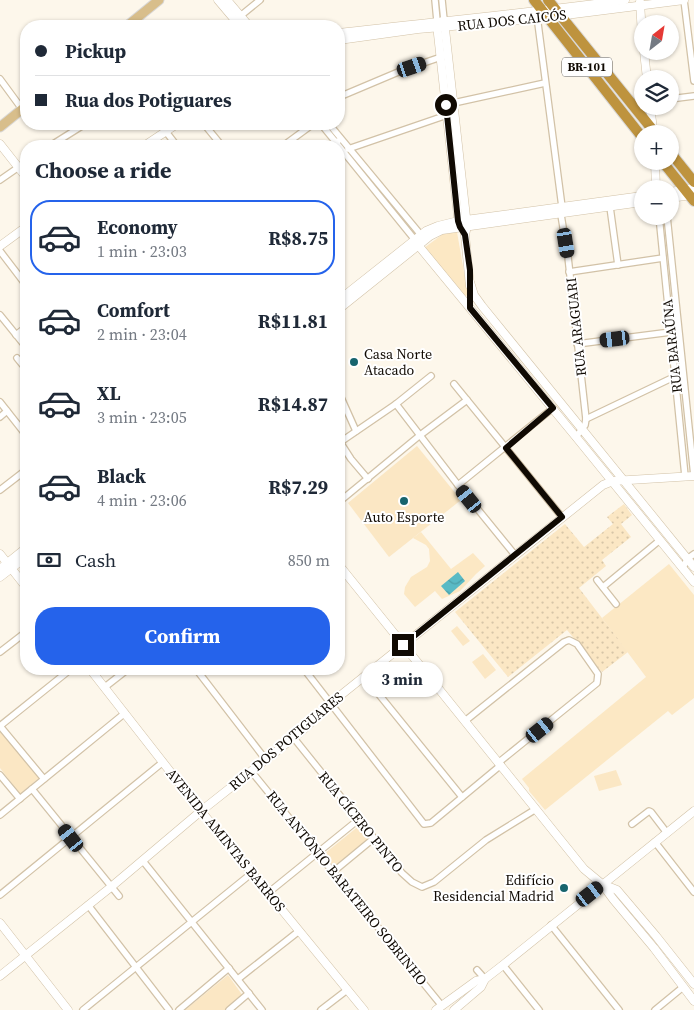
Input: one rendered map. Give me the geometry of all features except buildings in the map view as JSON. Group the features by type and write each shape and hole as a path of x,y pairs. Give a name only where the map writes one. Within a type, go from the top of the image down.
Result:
{"highway":[{"name":"BR-101","path":"534,0 543,16 634,126"},
{"name":"BR-101","path":"548,0 648,125"},
{"path":"679,163 694,182"},
{"path":"670,170 691,194"}],"main road":[{"path":"218,0 238,20"},
{"path":"227,0 238,20"},
{"name":"RUA DOS CAICÓS","path":"345,32 543,16 625,0"},
{"name":"RUA DOS CAICÓS","path":"558,12 638,2 684,0"},
{"path":"134,20 153,2"},
{"path":"638,2 640,15"},
{"path":"441,24 470,282 470,308"},
{"name":"RUA DOS CAICÓS","path":"345,39 418,26"},
{"path":"0,126 20,110"},
{"path":"154,140 169,130"},
{"path":"0,144 20,170"},
{"path":"562,211 634,198"},
{"path":"345,299 418,240 463,223 634,203"},
{"path":"0,246 20,231"},
{"path":"418,240 470,308 694,582"},
{"path":"470,282 478,301 582,430 691,556 694,567"},
{"name":"RUA DOS POTIGUARES","path":"0,976 266,760 364,676 602,485 613,481 694,476"},
{"path":"0,554 20,580"},
{"path":"0,577 20,554"},
{"path":"0,569 20,560"},
{"path":"345,572 584,869 602,884 694,1001"},
{"name":"AVENIDA AMINTAS BARROS","path":"95,675 201,811 364,1010"},
{"path":"439,1008 476,981 485,978 503,965 694,811"},
{"path":"602,884 617,890 694,984"},
{"path":"0,923 68,1010"},
{"path":"654,948 656,936"},
{"path":"457,1009 481,987 485,978"}],"street":[{"path":"240,20 260,0"},
{"path":"435,0 441,24"},
{"path":"441,24 442,0"},
{"path":"684,0 694,81"},
{"path":"538,29 543,16"},
{"name":"RUA ARAGUARI","path":"543,16 538,29 562,211 586,419 582,430 576,436"},
{"path":"345,94 444,56"},
{"path":"0,79 20,102"},
{"path":"450,104 545,83"},
{"path":"679,98 694,96"},
{"path":"345,149 451,114"},
{"path":"60,140 75,130"},
{"path":"209,130 217,140"},
{"path":"291,140 305,130"},
{"path":"326,130 333,140"},
{"path":"334,130 342,140"},
{"path":"166,132 172,140"},
{"path":"345,143 418,240"},
{"path":"345,154 418,240"},
{"path":"0,180 18,167"},
{"path":"610,207 618,265"},
{"name":"RUA BARAÚNA","path":"660,225 685,476"},
{"name":"RUA BARAÚNA","path":"668,225 694,476"},
{"path":"0,251 20,277"},
{"path":"569,272 663,258"},
{"path":"667,297 675,296"},
{"path":"0,316 20,340"},
{"path":"16,335 20,332"},
{"path":"577,344 671,332"},
{"path":"17,358 20,362"},
{"path":"345,438 396,404 431,376"},
{"path":"586,419 676,376"},
{"path":"454,384 562,517"},
{"path":"345,497 419,436 467,400"},
{"path":"0,402 20,427"},
{"path":"396,404 419,436 515,555"},
{"path":"345,406 356,431"},
{"path":"458,485 553,408"},
{"path":"0,417 7,411"},
{"path":"345,450 368,479"},
{"path":"0,490 20,475"},
{"path":"603,587 660,540"},
{"path":"683,568 691,556"},
{"path":"597,580 616,604"},
{"path":"0,652 20,637"},
{"path":"309,675 421,822 426,825 431,824 596,685 598,674 576,644 566,640 465,721"},
{"path":"44,779 0,726 64,675"},
{"path":"105,688 121,675"},
{"path":"201,675 266,760"},
{"path":"364,676 462,797"},
{"path":"0,815 125,713"},
{"name":"RUA CÍCERO PINTO","path":"293,737 402,874 418,885 425,886 434,882 486,840 536,809"},
{"path":"0,895 163,762"},
{"name":"RUA ANTÔNIO BARATEIRO SOBRINHO","path":"251,771 439,1008"},
{"path":"0,775 20,799"},
{"path":"32,789 119,896"},
{"path":"632,824 649,811 667,833"},
{"path":"268,893 358,820"},
{"path":"333,872 373,839"},
{"path":"655,842 694,892"},
{"path":"143,861 262,1010"},
{"path":"83,1010 252,873"},
{"path":"88,905 169,1010"},
{"path":"551,925 619,1010"},
{"path":"238,979 299,931"},
{"path":"503,965 538,1010"},
{"path":"179,1010 229,968"},
{"path":"478,970 485,978"},
{"path":"655,1010 683,987"},
{"path":"321,1010 347,990"},
{"path":"229,1010 249,993"}],"shaded area":[{"path":"457,232 468,295 462,297 424,248 443,234"},
{"name":"Auto Esporte","path":"417,446 461,500 389,557 348,503"},
{"path":"624,504 632,515 621,524 631,537 602,560 606,566 579,588 628,652 602,672 567,630 508,677 455,612 565,524 584,547 613,524 607,517"},
{"path":"421,532 451,569 473,553 485,566 460,591 442,599 435,591 415,607 404,594 405,587 411,577 427,567 430,561 429,549 426,545 413,538"},
{"path":"669,564 694,595 694,698 672,715 668,711 545,810 529,791 529,788 522,779 646,677 602,618"},
{"path":"457,626 470,641 463,646 451,631"},
{"path":"483,654 496,670 485,679 472,662"},
{"path":"0,728 40,777 20,794 0,768"},
{"path":"616,770 622,785 599,791 594,776"},
{"path":"360,825 372,839 335,868 324,854"},
{"path":"228,975 243,996 226,1010 185,1010"}],"water":[{"path":"458,572 465,581 449,595 441,586"}],"place":[{"name":"Casa Norte Atacado","path":"354,362"},
{"name":"Auto Esporte","path":"404,501"},
{"name":"Edifício Residencial Madrid","path":"564,888"}],"route":[{"path":"403,645 562,517 506,448 553,408 470,308 470,270 465,235 458,221 446,105"}]}
